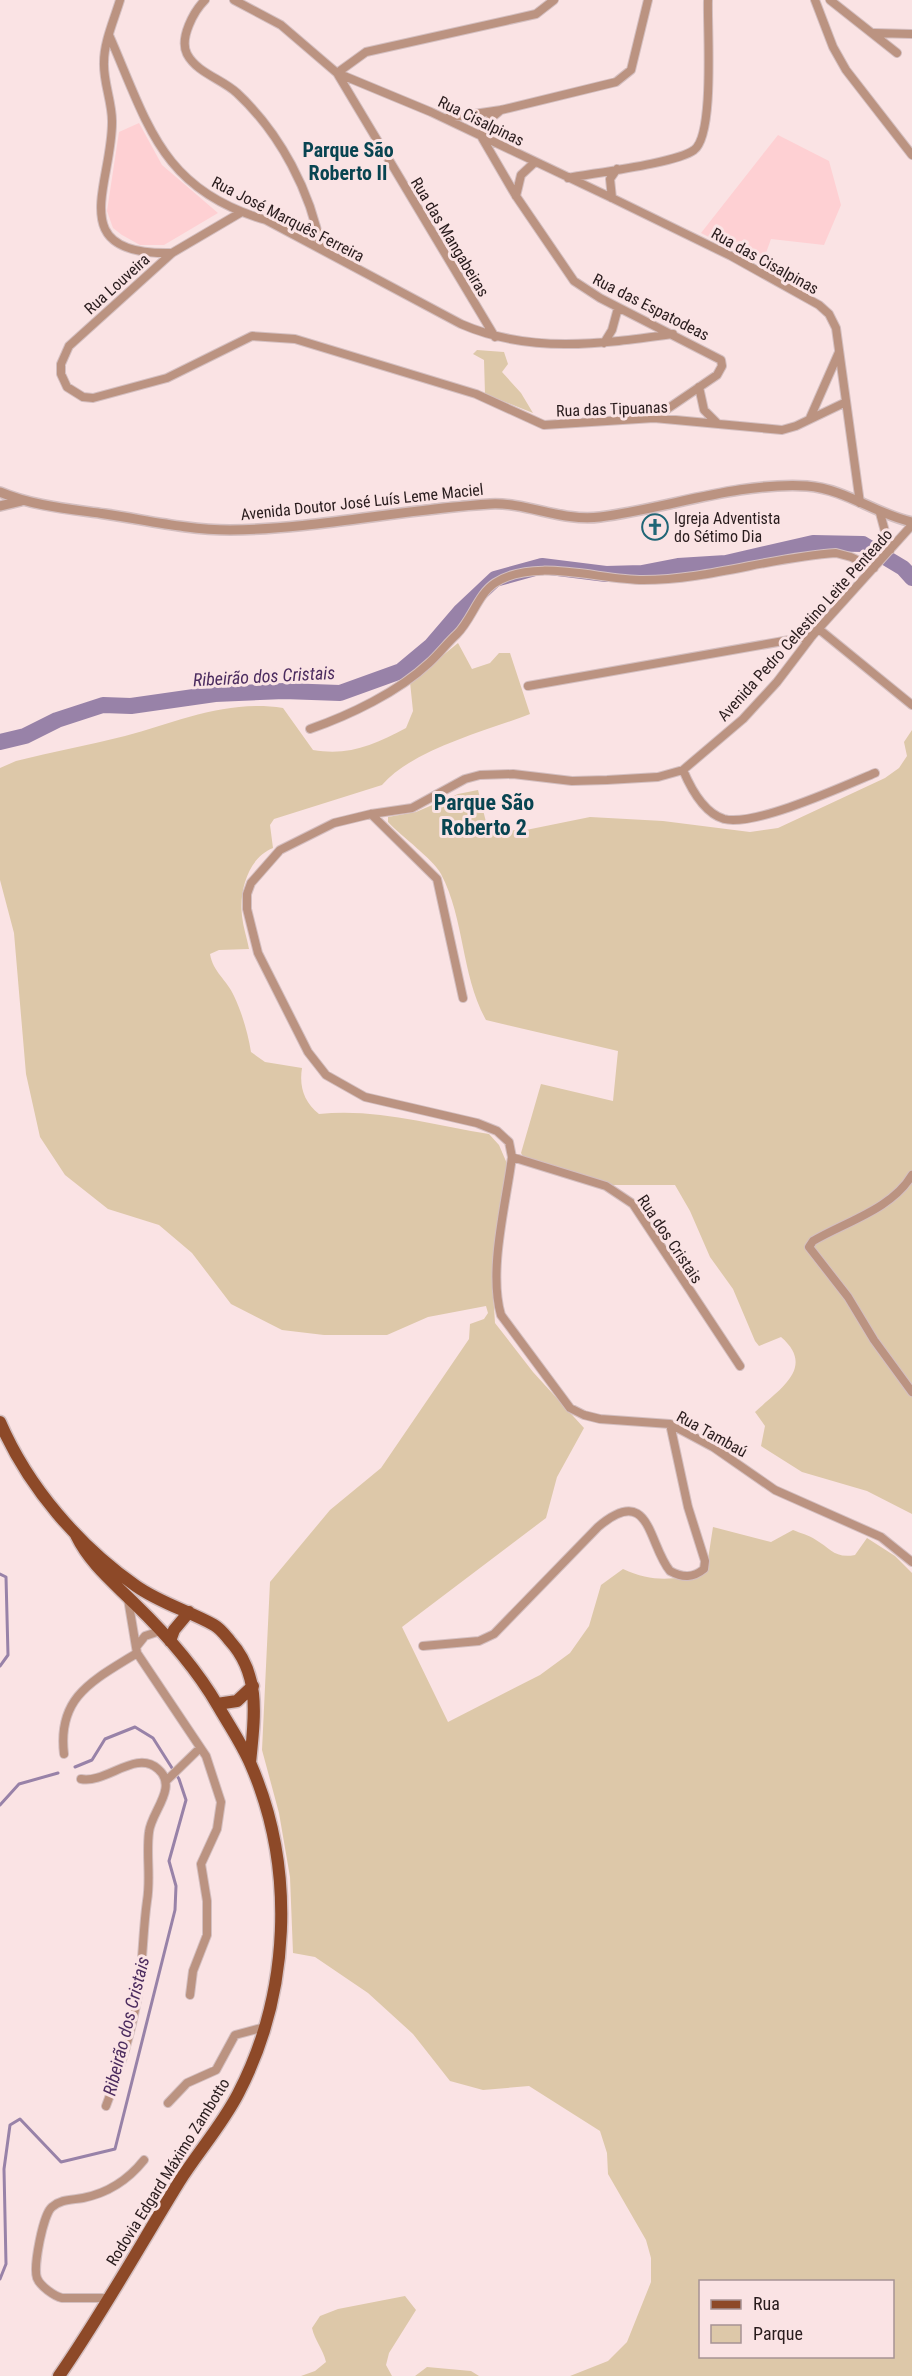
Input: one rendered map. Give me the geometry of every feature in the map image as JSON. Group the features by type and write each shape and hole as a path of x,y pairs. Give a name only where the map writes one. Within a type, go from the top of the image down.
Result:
{"main road":[{"name":"Rodovia Edgard Máximo Zambotto","path":"0,1422 24,1466 76,1535 94,1564 170,1641 198,1674 217,1704 250,1763 270,1821 281,1891 280,1946 267,2026 227,2114 181,2179 59,2376"},
{"name":"Rodovia Edgard Máximo Zambotto","path":"76,1535 135,1585 217,1626 237,1648 248,1668 253,1686 255,1716 250,1763"},
{"path":"170,1641 174,1630 189,1612"},
{"path":"217,1704 229,1705 237,1701 253,1686"}],"street":[{"path":"120,0 104,62 112,121 101,194 101,215 104,226 112,238 129,249 147,254 172,253"},
{"path":"205,0 192,19 184,41 186,52 201,69 237,92 280,147 303,189 317,227 321,249"},
{"path":"234,0 281,25 337,73 366,52 536,14 554,0"},
{"path":"445,118 501,110 616,82 631,70 648,0"},
{"path":"567,178 683,155 700,144 705,132 709,74 708,0"},
{"path":"815,0 833,47 846,70 912,155"},
{"path":"830,0 897,53"},
{"path":"874,33 912,34"},
{"name":"Rua José Marquês Ferreira","path":"110,35 162,152 197,187 240,213 266,220 461,324 495,337"},
{"name":"Rua Cisalpinas","path":"337,73 445,118 612,198"},
{"name":"Rua das Mangabeiras","path":"337,73 495,337"},
{"path":"480,136 489,120 501,110"},
{"name":"Rua das Espatodeas","path":"480,136 516,196 574,281 618,308 674,334 721,360 721,371 654,418"},
{"path":"516,196 521,175 535,162"},
{"path":"612,198 610,179 619,168"},
{"name":"Rua das Cisalpinas","path":"612,198 731,256 819,305 832,319 840,351 860,503"},
{"name":"Rua Louveira","path":"240,213 172,253 69,346 64,354 61,375 67,387 83,397 111,395 186,370 252,336 272,336 295,339 476,394 544,424"},
{"path":"604,343 612,330 618,308"},
{"path":"495,337 550,345 604,343 674,334"},
{"path":"810,419 840,351"},
{"path":"699,387 704,410 718,424"},
{"name":"Rua das Tipuanas","path":"544,424 654,418 782,430 846,402"},
{"name":"Avenida Doutor José Luís Leme Maciel","path":"0,492 23,501 186,527 228,530 302,525 493,504 571,518 598,517 725,492 780,487 830,489 880,513 912,524"},
{"name":"Avenida Doutor José Luís Leme Maciel","path":"0,506 23,501"},
{"path":"880,513 889,551"},
{"name":"Avenida Pedro Celestino Leite Penteado","path":"512,1157 509,1142 497,1131 477,1123 365,1097 326,1075 308,1052 258,953 247,894 258,873 289,845 334,823 371,814 412,808 465,779 480,775 504,774 572,781 658,777 684,770 744,719 777,682 812,636 820,630 912,524"},
{"path":"310,729 334,720 394,688 429,664 458,633 489,587 511,577 560,571 603,578 673,579 836,553 876,565"},
{"path":"820,630 912,705"},
{"path":"528,686 812,636"},
{"path":"684,770 693,791 705,806 721,818 731,820 792,807 875,773"},
{"path":"371,814 437,879 463,998"},
{"name":"Rua dos Cristais","path":"512,1157 606,1186 623,1195 641,1215 740,1366"},
{"name":"Rua Tambaú","path":"512,1157 496,1279 501,1315 570,1408 600,1419 670,1424 713,1447 776,1490 881,1538 912,1562"},
{"path":"912,1175 906,1186 885,1202 813,1241 809,1247 849,1297 874,1341 912,1392"},
{"path":"423,1646 479,1641 494,1634 590,1535 612,1515 620,1512 639,1515 648,1523 670,1571 687,1577 698,1574 704,1569 705,1561 688,1507 670,1424"},
{"path":"128,1598 137,1650 200,1748 215,1781 220,1802 220,1815 201,1864 208,1924 207,1935 193,1971 190,1995"},
{"path":"64,1754 64,1717 72,1703 86,1688 137,1650 145,1636 160,1631"},
{"path":"166,1781 200,1748"},
{"path":"81,1779 92,1782 139,1763 153,1765 166,1781 165,1792 150,1825 147,1900 137,1998 129,2041 106,2106"},
{"path":"168,2103 187,2084 216,2070 236,2035 267,2026"},
{"path":"109,2298 62,2298 39,2282 37,2268 44,2221 51,2208 57,2203 89,2197 115,2186 127,2179 144,2160"}],"shaded area":[{"path":"139,123 162,165 218,213 164,245 140,245 122,235 113,228 107,211 119,132"},
{"path":"778,135 829,161 841,205 824,245 771,239 762,264 701,233"}],"green space":[{"path":"477,350 504,352 508,364 502,372 521,393 533,413 485,394 484,360 473,354"},
{"path":"458,643 472,669 490,663 499,653 510,653 530,714 431,751 395,772 382,785 274,819 270,825 273,848 257,859 251,867 242,896 243,924 249,949 219,950 210,954 214,966 237,1003 251,1052 265,1062 302,1068 301,1082 304,1094 319,1114 362,1113 404,1118 489,1134 499,1145 508,1166 493,1292 495,1323 533,1372 584,1428 557,1477 546,1518 402,1627 448,1722 540,1675 570,1653 589,1626 601,1585 623,1569 664,1579 706,1572 713,1527 771,1542 793,1530 821,1543 833,1552 848,1556 855,1555 867,1538 895,1556 912,1573 912,2376 570,2376 608,2361 627,2342 651,2282 651,2258 646,2240 608,2174 607,2153 600,2131 529,2086 483,2090 450,2081 413,2034 368,1993 315,1957 293,1953 290,1877 279,1813 262,1750 270,1582 330,1510 381,1468 469,1339 470,1324 484,1319 488,1313 486,1306 428,1317 387,1335 324,1335 282,1330 231,1304 192,1253 159,1225 108,1209 65,1175 40,1137 26,1074 14,933 0,880 0,768 16,761 125,736 202,713 242,707 283,708 313,750 350,750 372,744 406,728 413,711 410,682"},
{"path":"912,730 912,1514 867,1491 802,1472 761,1446 765,1426 755,1412 790,1378 795,1369 795,1359 791,1348 781,1337 759,1346 755,1341 733,1289 710,1257 690,1211 675,1185 611,1185 524,1158 521,1153 541,1084 613,1101 618,1051 486,1020 472,985 455,910 441,874 388,822 388,817 416,812 458,794 478,790 487,826 493,831 526,830 590,817 663,821 750,832 778,828 885,778 899,768 907,756 904,742"},
{"path":"405,2296 416,2310 389,2353 386,2365 392,2376 301,2376 315,2371 326,2362 312,2328 320,2316 338,2309"},
{"path":"427,2367 471,2371 479,2376 415,2376"}],"waterway":[{"name":"Ribeirão dos Cristais","path":"0,742 25,736 57,720 103,705 131,706 215,694 284,691 340,693 401,671 431,646 461,611 495,579 542,566 606,574 642,573 678,566 726,563 813,543 863,544 903,568 912,578"},
{"name":"Ribeirão dos Cristais","path":"0,1574 6,1577 8,1655 0,1666"},
{"name":"Ribeirão dos Cristais","path":"0,2279 6,2264 4,2169 10,2125 20,2119 61,2162 115,2149 175,1910 176,1886 169,1861 186,1800 179,1779 153,1738 135,1727 105,1739 92,1760 75,1767"},
{"name":"Ribeirão dos Cristais","path":"0,1805 19,1784 58,1773"}],"place":[{"name":"Igreja Adventista do Sétimo Dia","path":"655,527"}],"district":[{"name":"Parque São Roberto II","path":"348,162"},
{"name":"Parque São Roberto 2","path":"484,814"}]}
